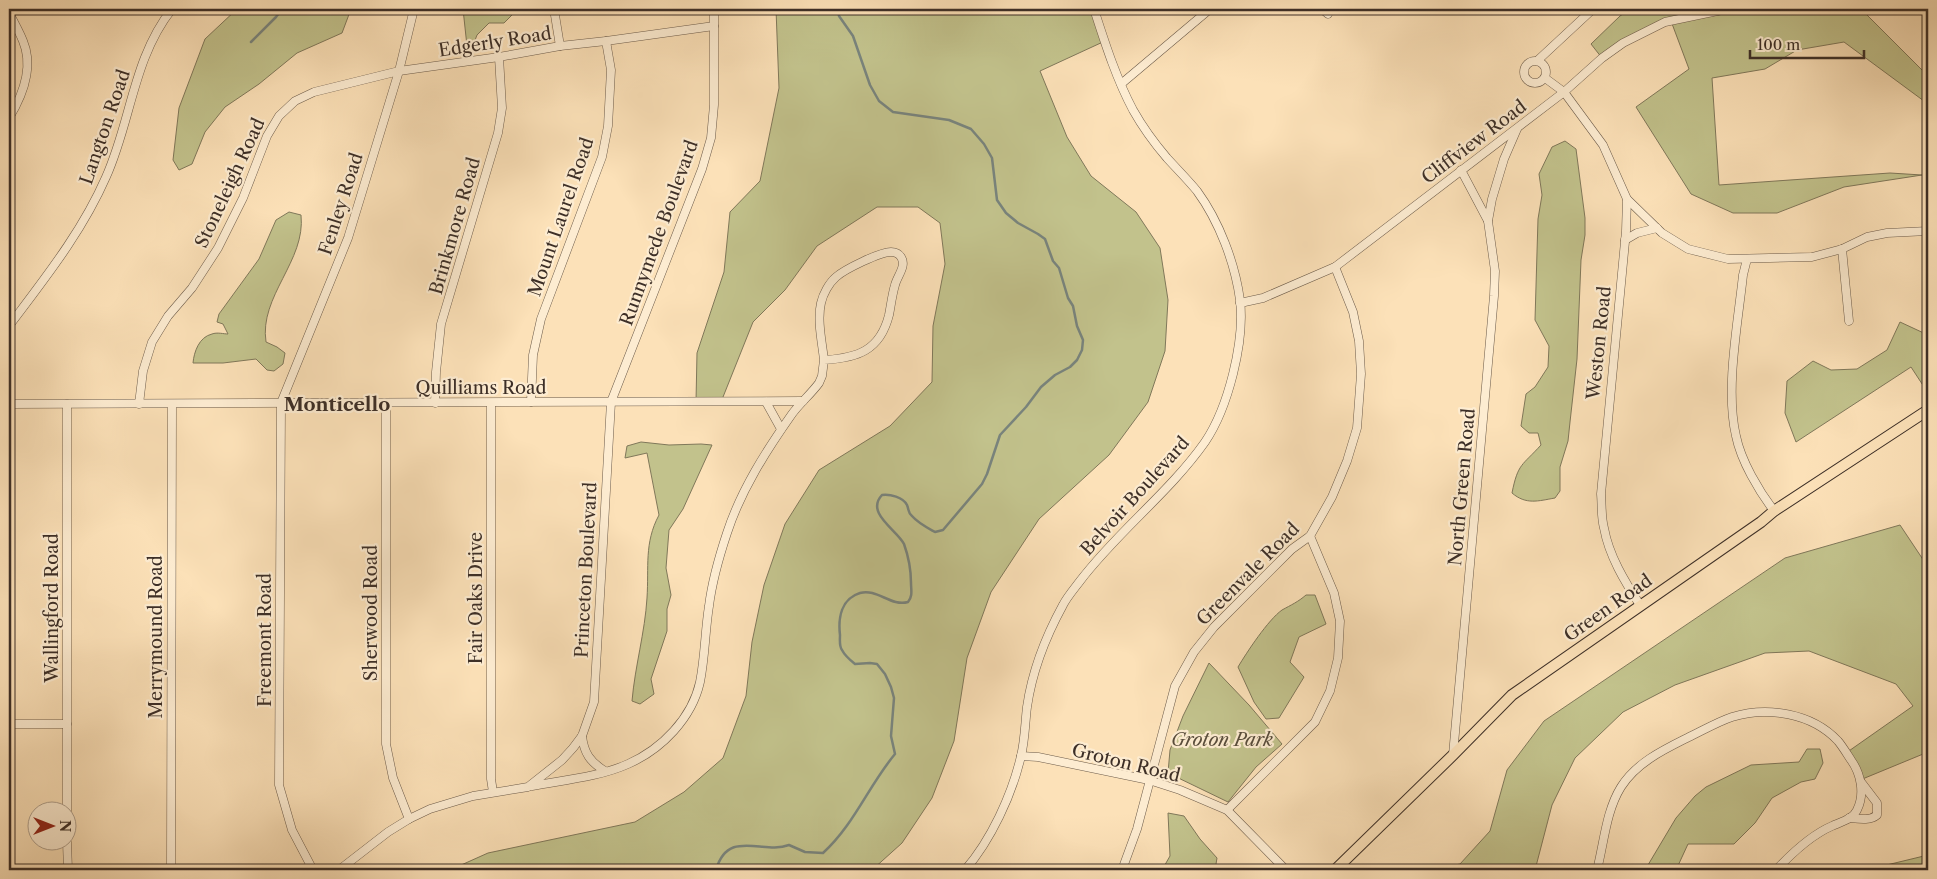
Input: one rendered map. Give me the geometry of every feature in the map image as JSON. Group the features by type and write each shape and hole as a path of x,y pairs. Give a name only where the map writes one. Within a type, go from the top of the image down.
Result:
{"main road":[{"name":"Green Road","path":"1335,870 1512,695 1753,528 1774,511 1928,410"}],"street":[{"name":"Langton Road","path":"9,326 69,246 88,216 110,168 139,70 157,32 172,9"},
{"name":"Fenley Road","path":"281,403 348,238 399,71 414,9"},
{"path":"554,9 560,46"},
{"name":"Runnymede Boulevard","path":"611,402 702,169 711,138 714,105 714,9"},
{"name":"Belvoir Boulevard","path":"966,870 1004,807 1021,756 1027,704 1042,650 1064,603 1099,556 1179,475 1206,440 1220,412 1230,385 1237,355 1240,303 1226,248 1197,192 1164,155 1134,110 1114,69 1094,9"},
{"path":"1121,84 1210,9"},
{"path":"1537,61 1545,67 1545,78 1536,83 1526,78 1524,71 1527,64 1537,61 1593,9"},
{"name":"Cliffview Road","path":"1240,303 1263,298 1335,267 1517,129 1564,92 1602,58 1623,43 1665,22 1727,9"},
{"path":"9,13 24,41 27,56 25,85 21,98 9,118"},
{"name":"Edgerly Road","path":"399,71 499,57 560,46 714,26"},
{"name":"Mount Laurel Road","path":"531,402 533,355 541,319 602,157 608,126 611,70 606,41"},
{"name":"Brinkmore Road","path":"436,403 436,372 441,324 498,133 502,108 499,57"},
{"name":"Stoneleigh Road","path":"139,404 143,371 152,342 168,316 192,288 218,248 243,198 267,136 278,116 295,101 314,92 399,71"},
{"name":"Weston Road","path":"1545,78 1564,92 1603,145 1627,199 1625,240 1601,494 1603,528 1609,546 1626,584 1640,605"},
{"name":"North Green Road","path":"1453,755 1494,296 1494,271 1488,221 1501,167 1517,129"},
{"name":"North Green Road","path":"1461,170 1488,221"},
{"path":"1627,199 1657,228 1688,249 1728,259 1812,257 1842,249 1867,237 1887,233 1928,231"},
{"path":"1625,240 1637,233 1657,228"},
{"path":"1842,249 1849,321"},
{"path":"338,870 388,832 409,819 452,801 528,787 629,764 661,744 673,733 684,719 694,700 700,682 713,582 728,532 756,468 781,429 819,383 822,376 824,360 820,316 821,302 827,288 845,271 882,254 897,253 901,256 903,267 895,285 886,327 879,338 862,354 844,359 824,360"},
{"path":"1747,259 1743,275 1732,409 1736,437 1748,467 1774,511"},
{"name":"Greenvale Road","path":"1122,870 1137,829 1175,686 1194,652 1214,628 1292,549 1310,536 1332,497 1347,461 1357,428 1361,374 1359,340 1353,312 1335,267"},
{"name":"Quilliams Road","path":"9,404 803,401"},
{"name":"Princeton Boulevard","path":"528,787 562,760 582,736 594,702 611,402"},
{"path":"766,402 775,415 781,429"},
{"name":"Freemont Road","path":"281,403 279,785 292,830 313,870"},
{"name":"Fair Oaks Drive","path":"491,403 491,779 493,792"},
{"name":"Wallingford Road","path":"67,404 67,802"},
{"name":"Merrymound Road","path":"171,870 172,404"},
{"name":"Sherwood Road","path":"386,404 386,744 393,778 409,819"},
{"path":"1227,810 1315,722 1330,690 1338,658 1340,621 1334,593 1310,536"},
{"path":"1597,870 1613,803 1631,773 1649,759 1671,746 1732,717 1759,712 1777,712 1800,718 1817,726 1837,740 1856,767 1862,790 1860,804 1856,813 1821,830 1789,856 1776,870"},
{"path":"9,724 67,724"},
{"path":"582,736 583,748 588,758 604,771"},
{"name":"Groton Road","path":"1021,756 1038,757 1149,780 1180,790 1227,810 1286,870"},
{"path":"1849,818 1874,818 1878,814 1877,803 1860,780"},
{"path":"68,852 68,870"}],"green space":[{"path":"237,9 351,9 342,33 297,53 259,84 225,107 205,132 192,164 179,170 173,160 179,108 205,39"},
{"path":"463,9 514,9 512,15 504,23 489,23 477,35 472,48 467,46"},
{"path":"776,9 1094,9 1105,41 1040,71 1067,137 1091,176 1136,212 1160,248 1168,300 1165,351 1148,402 1109,455 1039,519 991,592 967,658 954,741 932,798 902,843 872,870 450,870 488,853 635,822 684,792 723,758 746,696 752,642 764,585 785,524 819,470 890,426 932,382 933,326 945,264 940,223 918,207 877,207 817,246 785,290 753,322 721,402 696,402 697,353 724,272 730,212 760,181 779,88"},
{"path":"1630,9 1861,9 1928,76 1928,104 1844,42 1797,50 1765,69 1712,78 1719,185 1890,173 1922,175 1844,187 1777,213 1733,213 1691,194 1636,107 1689,69 1671,21 1602,58 1591,44"},
{"path":"1565,141 1576,149 1585,218 1585,235 1581,260 1577,359 1568,441 1560,467 1560,491 1555,498 1527,501 1512,493 1514,483 1519,470 1541,445 1538,433 1529,433 1521,426 1526,394 1535,387 1548,367 1549,346 1535,320 1538,219 1542,195 1539,174 1552,147"},
{"path":"289,212 301,215 301,232 297,248 269,309 266,325 266,342 285,353 283,364 274,371 267,370 256,359 223,363 193,363 196,350 204,338 214,333 228,334 223,324 217,322 219,314 259,259 276,220"},
{"path":"1900,322 1928,335 1928,393 1911,367 1796,442 1785,413 1787,381 1813,361 1831,370 1857,369 1887,350"},
{"path":"641,442 669,445 712,445 683,509 669,530 666,568 671,595 667,609 667,631 651,679 654,694 640,704 632,701 646,611 649,545 654,525 659,515 647,453 625,458 627,446"},
{"path":"1900,525 1928,567 1928,752 1860,780 1846,753 1913,706 1896,684 1809,651 1765,653 1675,685 1623,712 1575,758 1552,805 1535,870 1429,870 1460,864 1490,831 1507,770 1544,721 1785,558"},
{"path":"1306,595 1315,595 1326,624 1299,637 1290,662 1304,677 1279,718 1266,719 1254,702 1238,667 1270,621 1282,610"},
{"name":"Groton Park","path":"1209,663 1249,705 1282,744 1256,767 1228,802 1168,773 1170,750 1183,716"},
{"path":"1807,749 1820,749 1823,763 1815,779 1801,782 1772,798 1755,823 1734,844 1688,844 1676,870 1645,870 1676,818 1695,796 1706,787 1751,765 1799,762"},
{"path":"1168,813 1184,816 1200,839 1217,858 1215,870 1162,870 1170,856"},
{"path":"1928,855 1928,870 1866,870"}],"waterway":[{"path":"251,42 282,9"},
{"path":"716,870 722,857 729,850 738,846 779,847 789,845 805,852 823,853 853,818 895,754 891,736 894,698 885,674 877,664 855,664 843,652 840,647 840,616 845,604 860,593 872,593 902,603 908,602 911,597 910,568 904,544 880,515 877,508 878,502 882,495 899,498 905,502 909,513 920,523 935,532 943,530 982,484 1000,435 1026,407 1041,387 1055,375 1070,367 1077,360 1082,350 1083,340 1059,268 1053,261 1045,239 1018,223 1006,213 997,200 992,158 984,144 971,129 949,120 893,112 879,101 870,85 853,36 839,16 838,9"}],"district":[{"name":"Monticello","path":"337,404"}]}
